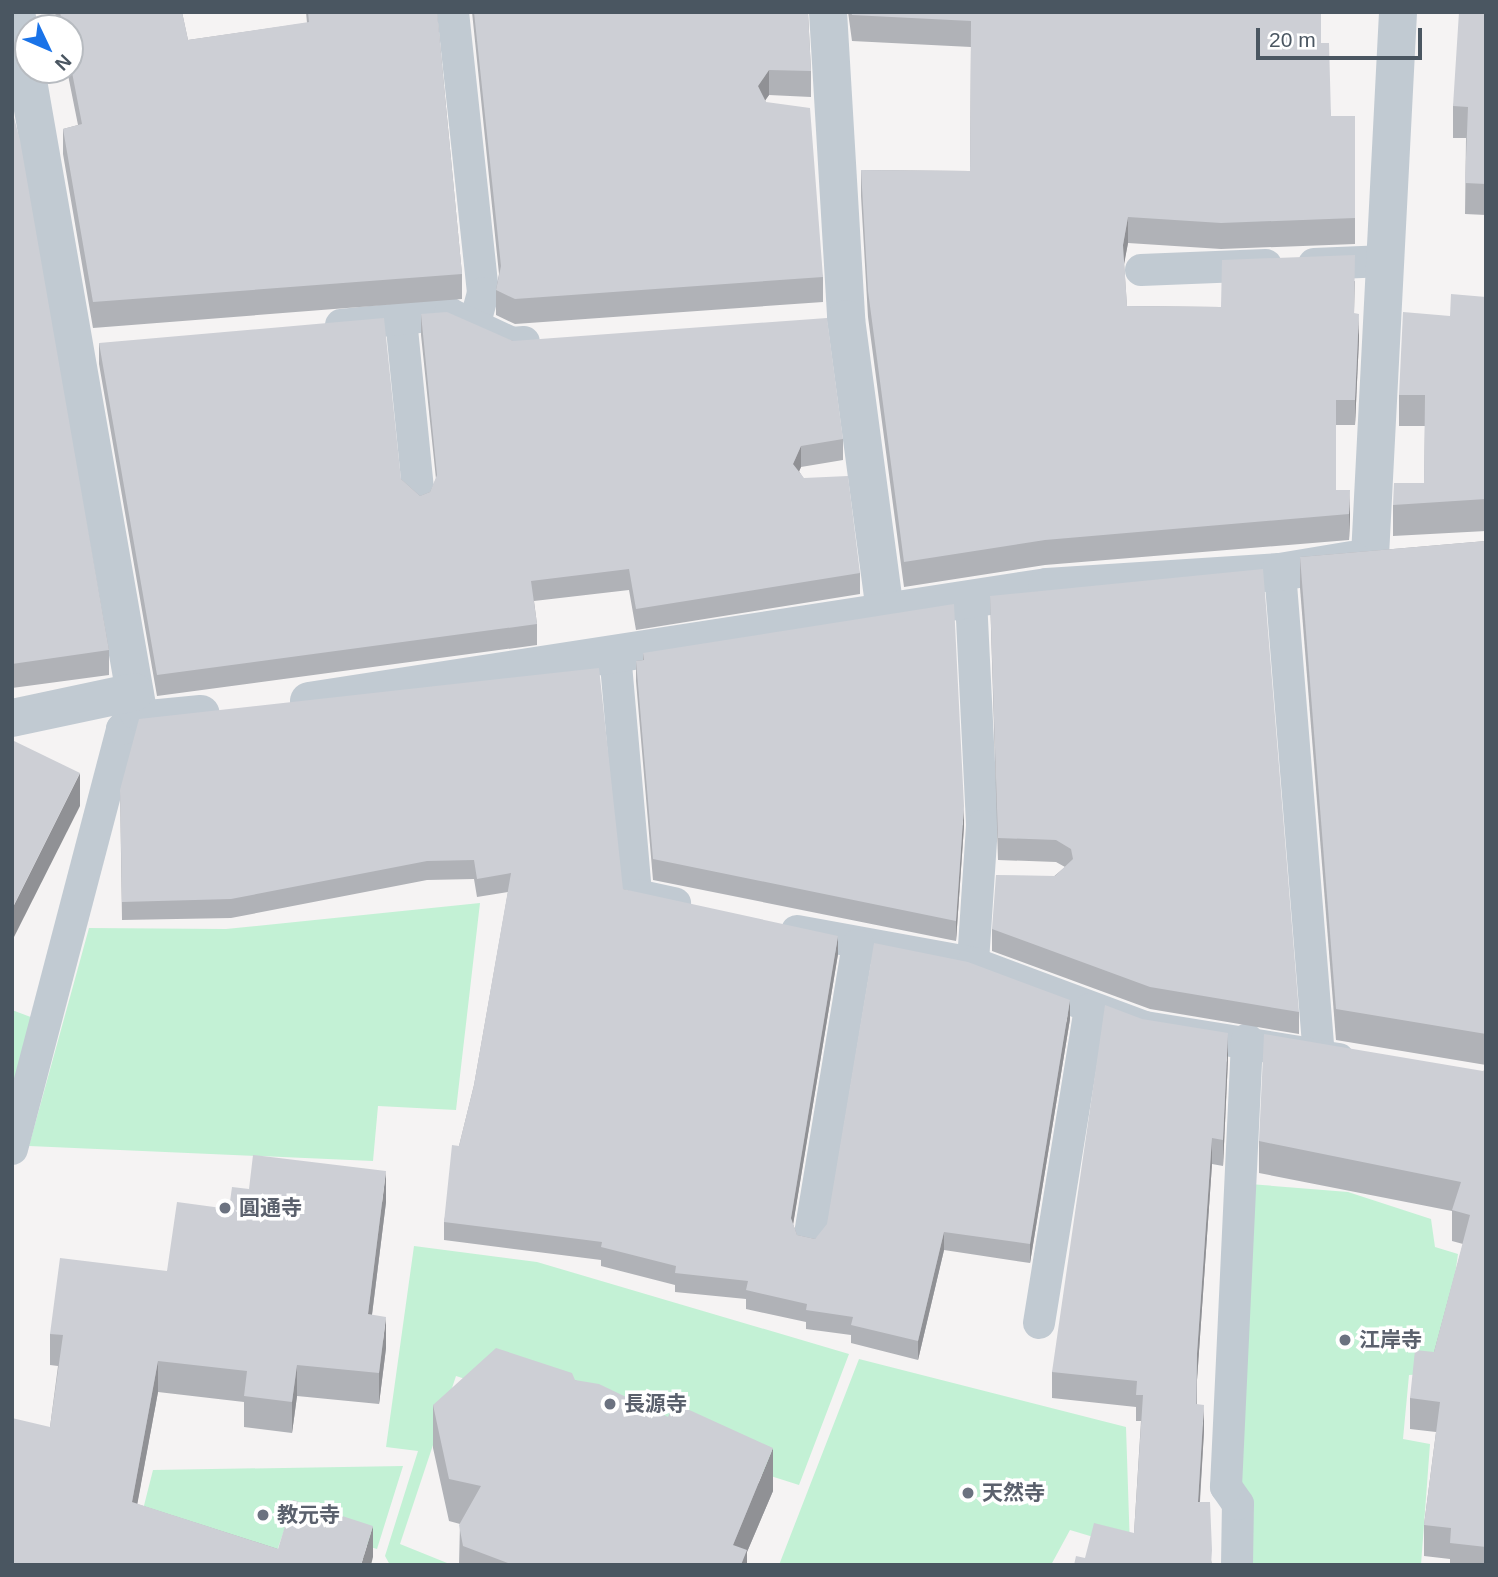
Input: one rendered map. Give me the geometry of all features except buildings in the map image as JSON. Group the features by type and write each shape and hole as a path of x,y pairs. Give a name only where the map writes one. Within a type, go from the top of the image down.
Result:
{"street":[{"path":"16,12 89,347 136,701 149,719 256,707 971,598 1280,572 1370,556 1409,554"},
{"path":"828,12 816,115 832,320 852,478 885,613"},
{"path":"1370,556 1398,12"},
{"path":"12,718 136,701"}],"lane":[{"path":"453,12 483,293 475,323"},
{"path":"1141,270 1386,261"},
{"path":"306,328 450,314 475,323 512,343 554,340"},
{"path":"401,319 419,498"},
{"path":"1280,572 1319,1056"},
{"path":"971,598 982,826 973,963"},
{"path":"615,653 636,895 712,912"},
{"path":"12,1149 122,729 136,701"},
{"path":"978,878 1017,879"},
{"path":"765,924 858,945 973,963 1090,1009 1145,1027 1247,1040 1370,1064"},
{"path":"809,1240 858,945"},
{"path":"1039,1322 1090,1009"},
{"path":"1237,1565 1238,1504 1226,1487 1247,1040"}],"green space":[{"path":"480,903 456,1110 378,1106 373,1161 29,1146 89,928 226,929"},
{"path":"12,1010 36,1019 12,1107"},
{"name":"江岸寺","path":"1250,1184 1348,1192 1431,1219 1435,1247 1458,1254 1441,1373 1409,1375 1403,1439 1430,1444 1421,1565 1244,1565 1231,1482"},
{"path":"414,1246 537,1262 849,1354 799,1485 456,1376 400,1544 452,1565 390,1565 385,1556 418,1451 386,1447"},
{"name":"天然寺","path":"859,1359 1126,1427 1130,1548 1070,1530 1051,1565 779,1565"},
{"name":"教元寺","path":"403,1466 377,1549 287,1522 272,1565 129,1565 153,1470"}],"place":[{"name":"圓通寺","path":"225,1208"},
{"name":"江岸寺","path":"1345,1340"},
{"name":"長源寺","path":"610,1404"},
{"name":"天然寺","path":"968,1493"},
{"name":"教元寺","path":"263,1515"}]}
